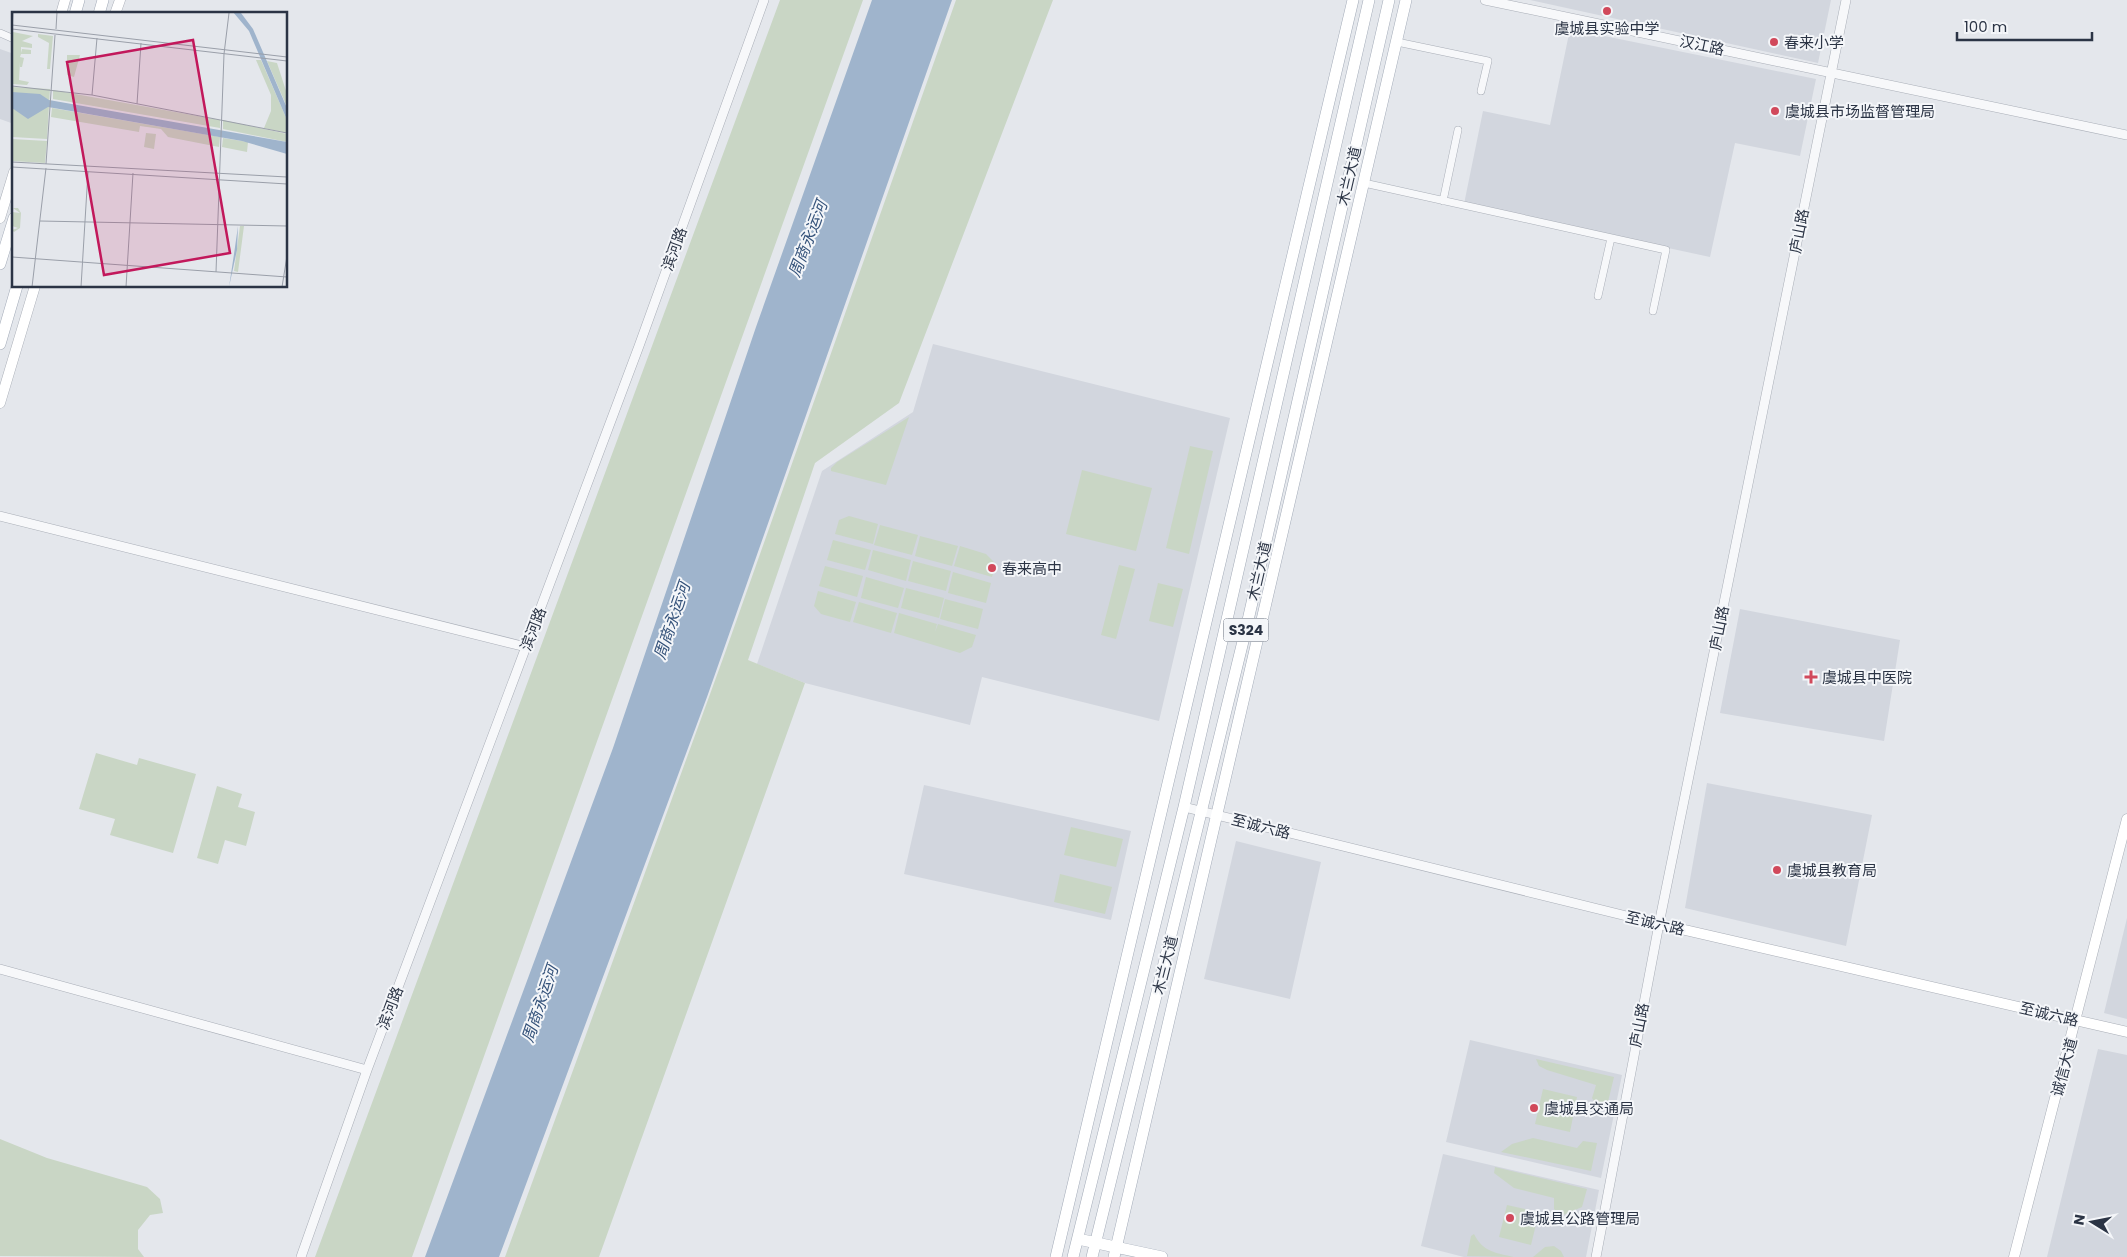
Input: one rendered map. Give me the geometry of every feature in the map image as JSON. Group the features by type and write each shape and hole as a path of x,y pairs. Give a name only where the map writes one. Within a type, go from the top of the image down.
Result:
{"main road":[{"path":"116,12 120,0"},
{"path":"1056,1257 1353,0"},
{"name":"木兰大道","path":"1073,1257 1184,808 1369,0"},
{"name":"木兰大道","path":"1092,1257 1202,812 1389,0"},
{"path":"1115,1252 1218,816 1406,0"},
{"path":"0,218 12,179"},
{"path":"0,264 12,225"},
{"path":"0,344 16,288"},
{"path":"0,403 34,288"},
{"name":"诚信大道","path":"2014,1257 2127,819"},
{"name":"至诚六路","path":"1659,924 2127,1032"},
{"path":"1078,1239 1096,1242 1115,1252 1162,1257"}],"street":[{"name":"滨河路","path":"301,1257 367,1070 639,346 764,0"},
{"name":"汉江路","path":"1485,0 1832,71 2127,135"},
{"name":"庐山路","path":"1596,1257 1659,924 1846,0"},
{"path":"0,33 12,38"},
{"path":"1397,42 1488,61 1481,91"},
{"path":"1443,201 1458,130"},
{"path":"1364,183 1666,250 1653,311"},
{"path":"1598,296 1611,238"},
{"path":"0,516 526,647"},
{"name":"至诚六路","path":"1184,808 1659,924"},
{"path":"0,969 367,1070"}],"shaded area":[{"name":"春来小学","path":"1530,0 1831,0 1818,63"},
{"path":"1570,29 1816,79 1800,156 1735,143 1710,257 1464,204 1483,111 1550,125"},
{"path":"0,49 12,53 12,123 0,119"},
{"name":"春来高中","path":"933,344 1230,418 1159,721 982,677 970,725 805,683 757,664 822,471 913,412"},
{"name":"虞城县中医院","path":"1740,609 1900,640 1884,741 1720,713"},
{"name":"虞城县教育局","path":"1707,783 1872,815 1846,946 1685,908"},
{"path":"924,785 1131,831 1111,920 904,874"},
{"path":"1236,841 1321,862 1290,999 1204,979"},
{"path":"2127,918 2127,1019 2104,1013"},
{"name":"虞城县交通局","path":"1470,1040 1622,1075 1601,1178 1446,1142"},
{"path":"2098,1049 2127,1055 2127,1257 2047,1257"},
{"name":"虞城县公路管理局","path":"1443,1154 1599,1190 1586,1257 1464,1257 1421,1246"}],"green space":[{"path":"780,0 863,0 412,1257 315,1257"},
{"path":"956,0 1053,0 899,403 815,463 748,660 805,683 599,1257 505,1257 725,653"},
{"path":"909,417 886,485 831,471 831,468 837,462"},
{"path":"1190,446 1213,451 1189,554 1166,548"},
{"path":"1082,470 1152,488 1136,551 1066,534"},
{"path":"849,516 878,524 873,544 835,534 839,520"},
{"path":"880,525 918,535 912,555 874,545"},
{"path":"920,536 958,546 952,566 915,556"},
{"path":"833,540 871,550 865,570 827,560"},
{"path":"960,546 986,554 996,564 992,577 954,566"},
{"path":"873,550 911,560 906,581 868,570"},
{"path":"913,561 951,571 946,591 908,581"},
{"path":"1119,565 1135,569 1116,639 1101,635"},
{"path":"825,566 863,576 857,597 819,586"},
{"path":"953,572 991,583 986,603 948,593"},
{"path":"866,577 904,588 898,608 861,598"},
{"path":"1158,583 1183,589 1173,627 1149,621"},
{"path":"906,588 944,598 939,618 901,608"},
{"path":"818,591 856,602 850,622 821,614 814,606"},
{"path":"945,599 983,609 978,629 940,619"},
{"path":"859,602 897,613 891,633 853,622"},
{"path":"899,613 937,624 935,632 938,624 976,635 972,647 960,653 894,633"},
{"path":"96,753 137,765 139,758 196,774 173,853 110,835 115,819 79,809"},
{"path":"217,786 242,794 238,807 255,812 246,846 225,840 218,864 197,858"},
{"path":"1071,827 1123,839 1116,867 1064,855"},
{"path":"1060,874 1112,887 1105,914 1054,902"},
{"path":"1536,1059 1614,1077 1608,1102 1596,1104 1592,1098 1596,1085 1547,1070 1539,1066"},
{"path":"1543,1089 1577,1097 1570,1132 1535,1124"},
{"path":"1533,1138 1577,1148 1583,1141 1597,1143 1591,1171 1501,1152 1512,1144"},
{"path":"0,1139 47,1158 147,1187 160,1199 163,1213 150,1215 138,1230 138,1249 144,1257 0,1256"},
{"path":"1495,1167 1587,1189 1582,1207 1561,1216 1554,1209 1554,1198 1514,1188 1494,1173"},
{"path":"1507,1205 1539,1212 1531,1245 1499,1237"},
{"path":"1474,1234 1482,1245 1491,1251 1514,1257 1467,1256 1471,1236"},
{"path":"1554,1246 1561,1251 1564,1257 1533,1257 1545,1247"}],"water":[{"name":"周商永运河","path":"872,0 952,0 707,697 499,1257 425,1257 613,748 756,327"}],"place":[{"name":"虞城县实验中学","path":"1607,11"},
{"name":"春来小学","path":"1774,42"},
{"name":"虞城县市场监督管理局","path":"1775,111"},
{"name":"春来高中","path":"992,568"},
{"name":"虞城县中医院","path":"1811,677"},
{"name":"虞城县教育局","path":"1777,870"},
{"name":"虞城县交通局","path":"1534,1108"},
{"name":"虞城县公路管理局","path":"1510,1218"}]}
